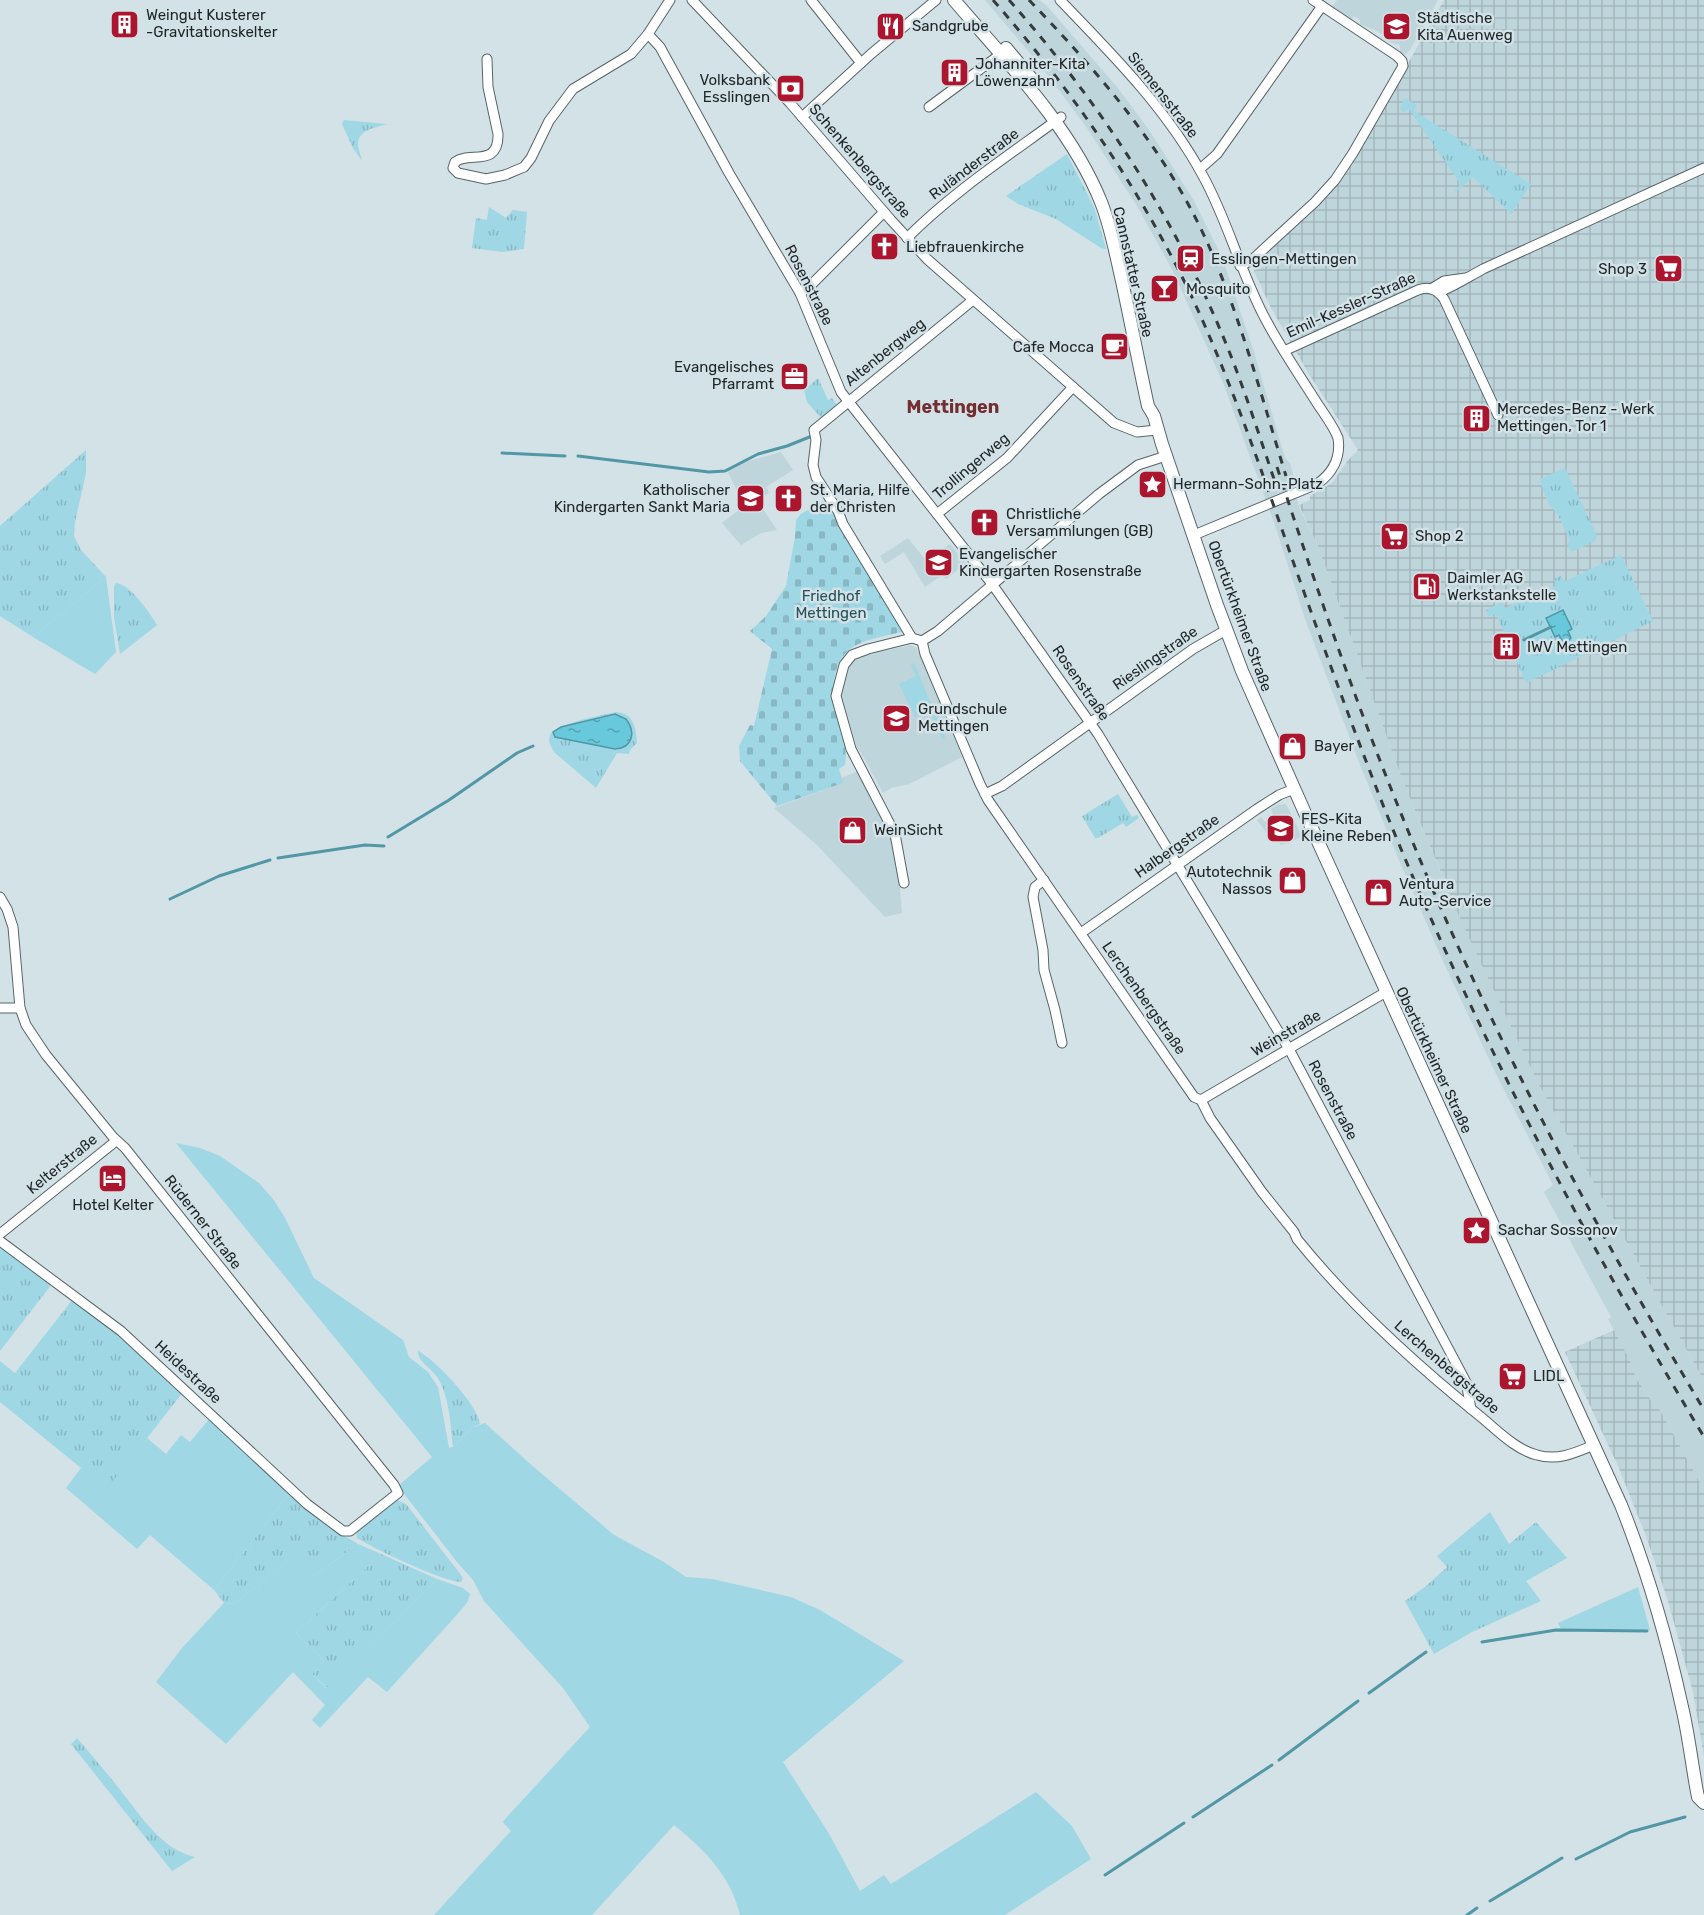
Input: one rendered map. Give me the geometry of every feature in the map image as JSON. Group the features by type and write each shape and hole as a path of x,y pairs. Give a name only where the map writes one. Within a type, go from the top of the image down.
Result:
{"main road":[{"name":"Cannstatter Straße","path":"954,0 1004,52"},
{"name":"Cannstatter Straße","path":"964,0 1090,161 1113,211 1123,247 1156,403 1154,416 1157,430 1183,503"},
{"name":"Obertürkheimer Straße","path":"1183,503 1226,630 1294,789 1594,1445 1633,1536 1662,1628 1682,1706 1698,1797 1704,1803"}],"street":[{"path":"488,58 488,87 498,134 497,142 488,155 481,158 458,159 453,168 456,172 486,179 505,176 524,166 531,158 549,122 573,89 627,57 648,34 669,0"},
{"name":"Schenkenbergstraße","path":"692,0 802,117 907,238 938,269 1118,426 1141,432 1157,430"},
{"path":"811,0 861,63"},
{"path":"802,117 861,63 936,0"},
{"name":"Siemensstraße","path":"1060,0 1144,91 1168,121 1200,169 1224,220 1240,266 1259,308 1284,351"},
{"path":"1240,266 1260,252 1315,202 1335,180 1353,153 1403,64 1397,56 1313,0"},
{"path":"1200,169 1217,154 1322,6"},
{"name":"Rosenstraße","path":"648,34 660,47 729,173 800,292 841,390 992,584 1091,723 1289,1049 1466,1382 1471,1409"},
{"path":"929,107 1004,52"},
{"name":"Ruländerstraße","path":"907,238 967,185 1058,120"},
{"path":"1435,290 1458,284 1466,278 1704,168"},
{"path":"800,292 829,268 884,212"},
{"name":"Emil-Kessler-Straße","path":"1194,535 1313,486 1328,475 1334,467 1339,449 1336,434 1284,351 1418,290 1435,290 1444,299 1498,414"},
{"name":"Altenbergweg","path":"816,428 973,300"},
{"name":"Trollingerweg","path":"937,514 1007,458 1073,387"},
{"name":"Lerchenbergstraße","path":"816,428 813,465 816,477 838,511 852,539 925,654 985,794 1194,1097 1201,1100 1210,1118 1262,1192 1315,1261 1384,1334 1428,1374 1522,1449 1538,1455 1561,1457 1594,1445"},
{"path":"904,883 895,834 851,749 836,696 844,665 852,655 938,632 1099,494 1138,465 1166,456"},
{"name":"Rieslingstraße","path":"985,794 1002,786 1193,649 1226,630"},
{"name":"Halbergstraße","path":"1081,933 1262,806 1294,789"},
{"path":"1044,880 1035,887 1033,897 1044,970 1062,1043"},
{"name":"Rüderner Straße","path":"0,897 13,927 20,1008 29,1032 116,1141 125,1148 395,1487 398,1493 348,1532"},
{"name":"Weinstraße","path":"1201,1100 1386,992"},
{"path":"0,1008 20,1008"},
{"name":"Kelterstraße","path":"0,1234 116,1141"},
{"name":"Heidestraße","path":"0,1241 114,1325 319,1515 344,1532 348,1532"}],"shaded area":[{"path":"985,0 1039,0 1047,6 1117,87 1149,130 1193,199 1222,257 1254,352 1285,458 1290,463 1295,481 1293,488 1300,509 1318,546 1402,779 1448,890 1538,1083 1704,1381 1704,1490 1660,1410 1656,1408 1636,1378 1631,1363 1608,1319 1611,1317 1544,1192 1553,1185 1498,1078 1401,865 1360,765 1305,619 1276,528 1224,385 1173,271 1137,206 1087,128 1040,65"},
{"name":"Städtische Kita Auenweg","path":"1337,0 1438,0 1405,55 1400,52 1400,45 1390,42 1377,31 1360,24 1360,20 1354,16 1352,19 1332,7"},
{"path":"1444,0 1704,0 1704,1381 1538,1083 1463,925 1402,779 1318,546 1299,505 1310,500 1310,496 1332,483 1358,450 1309,374 1271,308 1254,271 1272,247 1339,181 1349,167"},
{"name":"Katholischer Kindergarten Sankt Maria","path":"781,452 793,470 766,487 769,493 757,500 777,530 761,533 741,545 722,523 745,505 727,471 739,464"},
{"name":"Evangelischer Kindergarten Rosenstraße","path":"908,538 927,562 950,544 966,563 946,579 942,575 925,587 904,552 885,564 880,556"},
{"name":"Grundschule Mettingen","path":"911,645 917,649 962,757 909,784 891,788 883,793 857,748 841,694 848,668 855,659"},
{"path":"858,771 882,816 892,841 898,866 902,913 885,917 817,845 774,808 843,783 841,778"},
{"name":"FES-Kita Kleine Reben","path":"1285,804 1302,837 1281,845 1273,833 1269,836 1257,820 1261,817 1265,822 1274,816 1271,809"},
{"path":"1614,1330 1636,1378 1656,1408 1660,1410 1704,1490 1704,1757 1693,1692 1668,1601 1646,1536 1618,1466 1565,1352"}],"green space":[{"path":"1404,98 1417,105 1414,111 1531,184 1511,214 1473,177 1456,192 1455,189 1461,185 1409,109 1403,112 1400,108"},
{"path":"344,120 387,124 368,130 361,136 358,146 362,161 342,124"},
{"path":"1067,154 1094,207 1106,249 1056,219 1018,204 1006,196"},
{"path":"489,207 506,218 513,210 527,212 524,249 502,252 472,248 476,218 487,220"},
{"path":"818,378 828,400 832,398 838,407 822,419 807,402 804,390"},
{"path":"86,450 86,473 74,536 81,550 106,577 33,637 0,616 0,526"},
{"path":"1565,468 1597,536 1595,541 1571,552 1567,544 1570,541 1558,515 1549,505 1540,482 1540,479"},
{"name":"Friedhof Mettingen","path":"825,500 905,631 858,644 842,658 837,669 833,702 845,745 845,765 839,769 843,783 777,806 740,761 739,746 750,725 754,726 772,649 750,631 766,616 786,586 796,520 801,514"},
{"path":"1621,555 1653,621 1526,683 1496,614 1488,617 1486,610 1502,602 1505,608 1556,586 1554,579 1561,576 1565,581"},
{"path":"106,577 116,652 95,674 33,637"},
{"path":"116,583 133,594 157,625 120,654 114,617 114,586"},
{"path":"914,663 945,738 942,739 931,711 915,717 899,684 916,676 911,665"},
{"path":"616,712 627,715 633,722 637,743 629,754 617,753 596,788 555,753 549,738 553,731 560,727"},
{"path":"1118,794 1132,817 1137,815 1139,818 1126,827 1123,823 1095,838 1082,816"},
{"path":"176,1143 200,1148 220,1156 259,1183 284,1216 314,1278 403,1340 409,1357 428,1372 438,1387 449,1448 453,1447 472,1428 485,1423 614,1535 664,1562 686,1577 712,1579 791,1597 820,1610 904,1661 783,1762 828,1832 860,1891 884,1875 891,1884 1036,1792 1072,1826 1091,1859 1005,1915 740,1915 730,1888 715,1864 674,1825 592,1915 434,1915 511,1831 503,1822 506,1818 590,1727 563,1688 484,1601 473,1580 398,1486 432,1457"},
{"path":"0,1248 12,1254 52,1284 0,1351"},
{"path":"73,1299 118,1334 183,1392 105,1492 81,1468 0,1402 0,1361 15,1373"},
{"path":"418,1351 435,1363 455,1383 472,1406 480,1424 472,1428 453,1447 445,1393 437,1377 418,1355"},
{"path":"210,1418 290,1493 214,1590 150,1535 137,1549 66,1488 81,1468 105,1491 147,1438 166,1454 181,1435 190,1442"},
{"path":"290,1493 330,1527 358,1544 314,1576 293,1556 235,1604 224,1603 214,1590"},
{"path":"397,1500 406,1504 463,1578 461,1582 424,1571 357,1538 356,1531"},
{"path":"1490,1512 1509,1544 1536,1522 1567,1558 1526,1581 1541,1601 1472,1632 1434,1654 1405,1601 1447,1567 1437,1556"},
{"path":"358,1544 381,1554 296,1633 324,1661 312,1674 326,1688 437,1579 463,1588 470,1594 462,1609 387,1692 368,1677 320,1728 312,1720 325,1705 293,1672 226,1744 156,1682 182,1648 224,1603 235,1604 294,1555 314,1576"},
{"path":"381,1554 437,1579 327,1688 312,1674 324,1661 296,1633"},
{"path":"1638,1587 1650,1630 1561,1629 1558,1623"},
{"path":"77,1738 153,1831 172,1847 195,1857 172,1871 71,1744"}],"water":[{"path":"1563,610 1572,629 1568,631 1571,638 1567,643 1563,642 1559,635 1555,637 1546,618"},
{"path":"615,714 626,719 632,734 626,746 621,748 615,749 555,737 553,732 561,727"}],"waterway":[{"path":"578,456 709,472 725,471 758,454 812,436"},
{"path":"502,453 565,456"},
{"path":"1524,640 1551,627"},
{"path":"388,837 449,800 517,753 533,746"},
{"path":"278,858 365,845 384,846"},
{"path":"170,899 219,876 270,860"},
{"path":"1482,1642 1556,1630 1647,1631"},
{"path":"1369,1693 1426,1652"},
{"path":"1279,1760 1358,1701"},
{"path":"1193,1817 1272,1765"},
{"path":"1576,1859 1630,1832 1685,1817"},
{"path":"1105,1875 1184,1823"},
{"path":"1490,1901 1562,1858"},
{"path":"1467,1915 1477,1908"}],"railway":[{"path":"993,0 1050,68 1102,140 1149,216 1191,295 1246,430 1373,780 1455,972 1573,1208 1704,1437"},
{"path":"1009,0 1070,74 1151,192 1196,276 1224,340 1274,479"},
{"path":"1029,0 1081,56 1129,114 1172,176 1191,210 1208,244 1231,301 1286,476"},
{"path":"1277,467 1365,722 1398,806 1465,962 1578,1189 1704,1410"}],"place":[{"name":"Weingut Kusterer -Gravitationskelter","path":"125,24"},
{"name":"Sandgrube","path":"891,26"},
{"name":"Städtische Kita Auenweg","path":"1396,27"},
{"name":"Johanniter-Kita Löwenzahn","path":"954,73"},
{"name":"Volksbank Esslingen","path":"791,89"},
{"name":"Liebfrauenkirche","path":"885,247"},
{"name":"Esslingen-Mettingen","path":"1190,259"},
{"name":"Shop 3","path":"1668,269"},
{"name":"Mosquito","path":"1165,289"},
{"name":"Cafe Mocca","path":"1115,347"},
{"name":"Evangelisches Pfarramt","path":"795,376"},
{"name":"Mercedes-Benz - Werk Mettingen, Tor 1","path":"1476,418"},
{"name":"Hermann-Sohn-Platz","path":"1152,484"},
{"name":"Katholischer Kindergarten Sankt Maria","path":"751,499"},
{"name":"St. Maria, Hilfe der Christen","path":"789,499"},
{"name":"Christliche Versammlungen (GB)","path":"985,523"},
{"name":"Shop 2","path":"1394,536"},
{"name":"Evangelischer Kindergarten Rosenstraße","path":"938,563"},
{"name":"Daimler AG Werkstankstelle","path":"1426,587"},
{"name":"IWV Mettingen","path":"1506,647"},
{"name":"Grundschule Mettingen","path":"897,718"},
{"name":"Bayer","path":"1293,746"},
{"name":"FES-Kita Kleine Reben","path":"1280,828"},
{"name":"WeinSicht","path":"853,830"},
{"name":"Autotechnik Nassos","path":"1293,881"},
{"name":"Ventura Auto-Service","path":"1378,893"},
{"name":"Hotel Kelter","path":"113,1178"},
{"name":"Sachar Sossonov","path":"1477,1230"},
{"name":"LIDL","path":"1512,1376"}],"district":[{"name":"Mettingen","path":"953,407"}]}
